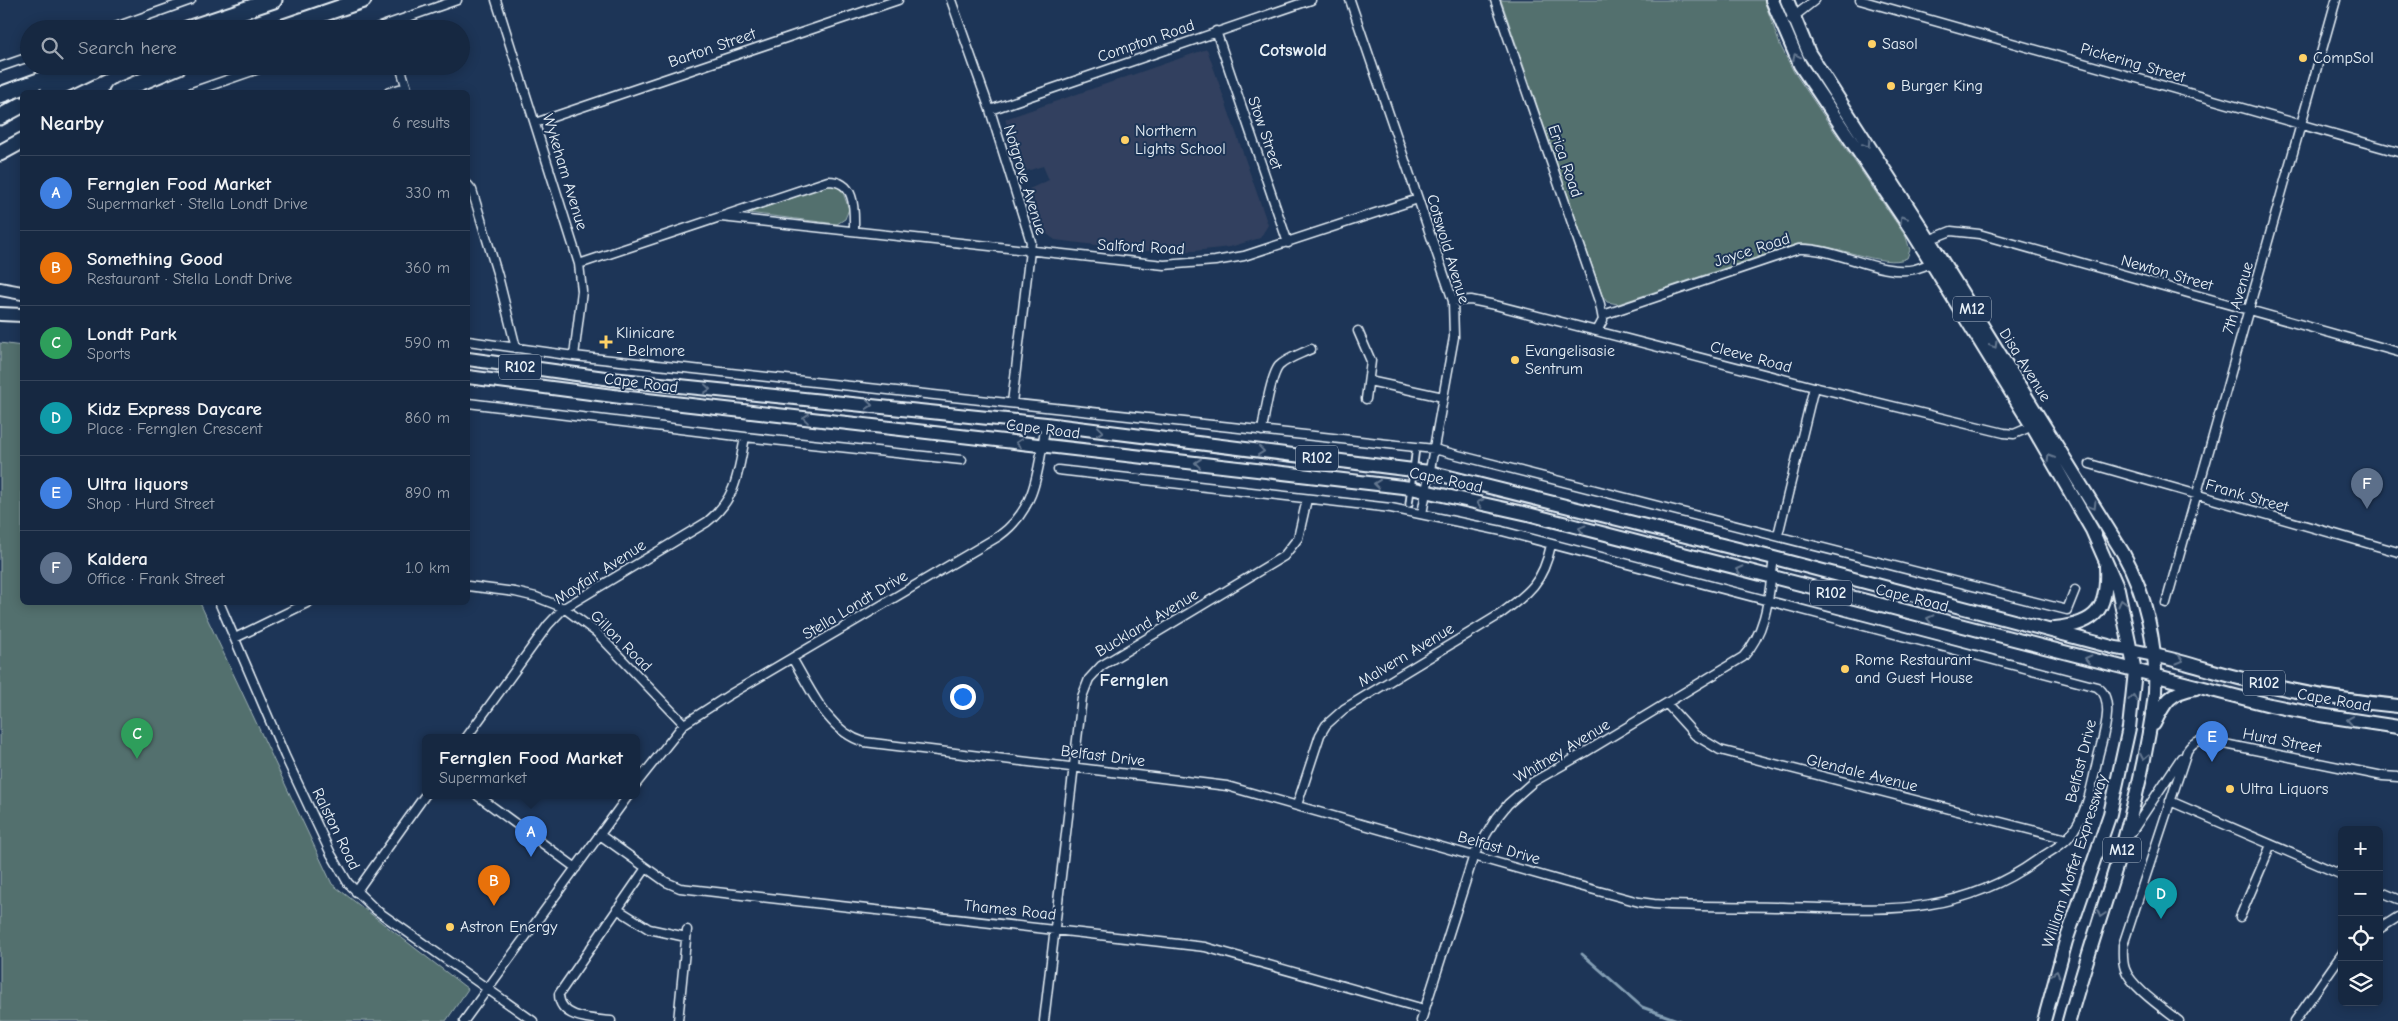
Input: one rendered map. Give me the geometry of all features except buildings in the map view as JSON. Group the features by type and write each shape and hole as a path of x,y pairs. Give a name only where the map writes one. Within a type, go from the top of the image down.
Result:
{"highway":[{"path":"214,20 274,0"},
{"path":"304,20 363,0"},
{"path":"0,95 55,75"},
{"path":"52,90 83,75"},
{"path":"122,90 158,75"},
{"path":"0,117 20,106"},
{"path":"0,147 20,137"},
{"path":"0,153 20,142"}],"main road":[{"name":"Disa Avenue","path":"1772,0 1806,76 1924,242"},
{"name":"Disa Avenue","path":"1788,0 1793,18 1809,53 2037,424 2133,571 2147,614 2153,654"},
{"path":"0,289 20,293"},
{"path":"0,314 20,315"},
{"name":"Cape Road","path":"470,360 572,374 1046,424 1429,472 2298,692 2358,702 2398,706"},
{"path":"570,391 572,374"},
{"name":"Cape Road","path":"470,377 570,391 1411,488 1528,514 2199,687 2320,715 2398,726"},
{"name":"Disa Avenue","path":"2037,424 2106,558 2118,589 2132,650"},
{"path":"2047,628 2073,626 2088,620 2096,614 2105,598 2107,586 2106,558"},
{"name":"William Moffet Expressway","path":"2044,1021 2066,941 2114,800 2130,722 2135,671 2132,650"},
{"name":"M12","path":"2069,1021 2138,793 2155,691 2153,654"},
{"path":"2149,735 2161,710 2171,697 2182,690 2199,687"}],"street":[{"path":"135,20 191,0"},
{"path":"405,20 457,0"},
{"name":"Wykeham Avenue","path":"496,0 579,264 582,292 574,356"},
{"name":"Barton Street","path":"535,123 898,0"},
{"name":"Notgrove Avenue","path":"951,0 990,110 1029,232 1030,251 1012,403"},
{"name":"Compton Road","path":"990,110 1311,0"},
{"name":"Cotswold Avenue","path":"1350,0 1453,301 1454,337 1422,514"},
{"name":"Erica Road","path":"1495,0 1603,315"},
{"path":"1781,23 1793,18 1815,0"},
{"name":"Pickering Street","path":"1860,0 2398,152"},
{"name":"7th Avenue","path":"2166,603 2336,0"},
{"name":"Stow Street","path":"1216,32 1288,243"},
{"path":"0,67 20,60"},
{"path":"198,90 241,75"},
{"path":"403,75 407,90"},
{"name":"Salford Road","path":"579,264 822,182 835,181 850,191 854,209 854,231"},
{"path":"470,188 498,276 516,348"},
{"name":"Salford Road","path":"721,217 1138,264 1189,264 1244,256 1418,199"},
{"name":"Newton Street","path":"1924,242 1950,231 1979,234 2398,352"},
{"name":"Joyce Road","path":"1603,315 1799,249 1820,250 1884,267 1904,269 1915,269 1936,261"},
{"name":"Cleeve Road","path":"1453,301 1478,301 1814,387 2004,433 2014,434 2037,424"},
{"path":"1597,331 1603,315"},
{"path":"1358,331 1370,357 1366,399"},
{"name":"Cape Road","path":"470,341 574,356 1416,447 1778,535 2067,610 2075,590"},
{"path":"1262,430 1266,403 1278,368 1288,360 1311,349"},
{"path":"1369,381 1442,397"},
{"path":"1778,535 1814,387"},
{"path":"470,403 745,437 962,460"},
{"name":"Stella Londt Drive","path":"640,779 684,724 729,695 999,536 1015,523 1023,513 1033,491 1046,424"},
{"name":"Mayfair Avenue","path":"469,734 548,625 564,608 715,516 729,499 733,490 745,437"},
{"path":"1409,504 1416,447"},
{"name":"Frank Street","path":"2090,464 2398,552"},
{"path":"1058,470 1381,506 1502,531 1768,602"},
{"name":"Buckland Avenue","path":"1044,1021 1084,687 1094,672 1284,556 1298,538 1304,522 1307,499"},
{"name":"Malvern Avenue","path":"1297,805 1320,735 1326,724 1344,709 1499,615 1522,598 1540,580 1548,562 1551,545"},
{"name":"Whitney Avenue","path":"1421,1021 1474,856 1495,820 1518,792 1533,782 1667,704 1743,657 1758,638 1768,602 1774,558"},
{"name":"Gillon Road","path":"470,586 515,592 536,597 564,608 596,632 684,724"},
{"name":"Belfast Drive","path":"792,658 833,724 855,740 874,744 1211,782 1639,902 1671,905 1879,910 1942,903 1992,886 2021,871 2067,839 2087,804 2101,745 2107,703 2104,692 2096,686 1768,602"},
{"name":"Ralston Road","path":"220,605 285,756 342,876 376,910 533,1021"},
{"path":"235,638 303,605"},
{"name":"Glendale Avenue","path":"1667,704 1695,735 1720,750 2067,839"},
{"name":"Hurd Street","path":"2187,750 2195,742 2210,741 2383,776 2398,776"},
{"path":"2124,844 2187,750"},
{"path":"2179,1021 2132,981 2125,970 2122,954 2123,945 2187,750"},
{"path":"356,892 422,799"},
{"path":"482,799 576,868"},
{"path":"464,1021 626,799"},
{"path":"2170,801 2338,873"},
{"name":"Thames Road","path":"600,835 672,886 680,888 1205,947 1424,1009"},
{"path":"2240,917 2271,845"},
{"path":"611,1021 586,1018 565,1010 561,1006 559,994 646,868"},
{"path":"2383,892 2398,898"},
{"path":"617,909 649,929 686,933 678,1021"},
{"path":"2383,926 2398,917"},
{"path":"2295,1021 2338,960"}],"shaded area":[{"name":"Northern Lights School","path":"1207,49 1268,225 1260,238 1230,247 1194,251 1145,251 1055,240 1047,234 1029,189 1049,180 1043,166 1023,172 1005,119"}],"green space":[{"path":"1501,0 1764,0 1780,45 1794,72 1906,237 1910,250 1907,258 1897,261 1884,260 1824,246 1797,244 1618,304 1607,302 1602,295"},
{"path":"833,185 842,190 849,209 845,219 837,224 748,213 827,186"},
{"path":"0,343 20,346 20,605 201,605 332,884 468,989 446,1021 0,1021"}],"waterway":[{"path":"1582,954 1642,1007 1680,1021"}],"place":[{"name":"Sasol","path":"1872,44"},
{"name":"CompSol","path":"2303,58"},
{"name":"Burger King","path":"1891,86"},
{"name":"Northern Lights School","path":"1125,140"},
{"name":"Klinicare - Belmore","path":"606,342"},
{"name":"Evangelisasie Sentrum","path":"1515,360"},
{"name":"Kaldera","path":"2367,509"},
{"name":"Rome Restaurant and Guest House","path":"1845,669"},
{"name":"Londt Park","path":"137,759"},
{"name":"Ultra liquors","path":"2212,762"},
{"name":"Ultra Liquors","path":"2230,789"},
{"name":"Fernglen Food Market","path":"531,857"},
{"name":"Something Good","path":"494,906"},
{"name":"Kidz Express Daycare","path":"2161,919"},
{"name":"Astron Energy","path":"450,927"}],"district":[{"name":"Cotswold","path":"1293,50"},
{"name":"Fernglen","path":"1134,680"}]}
